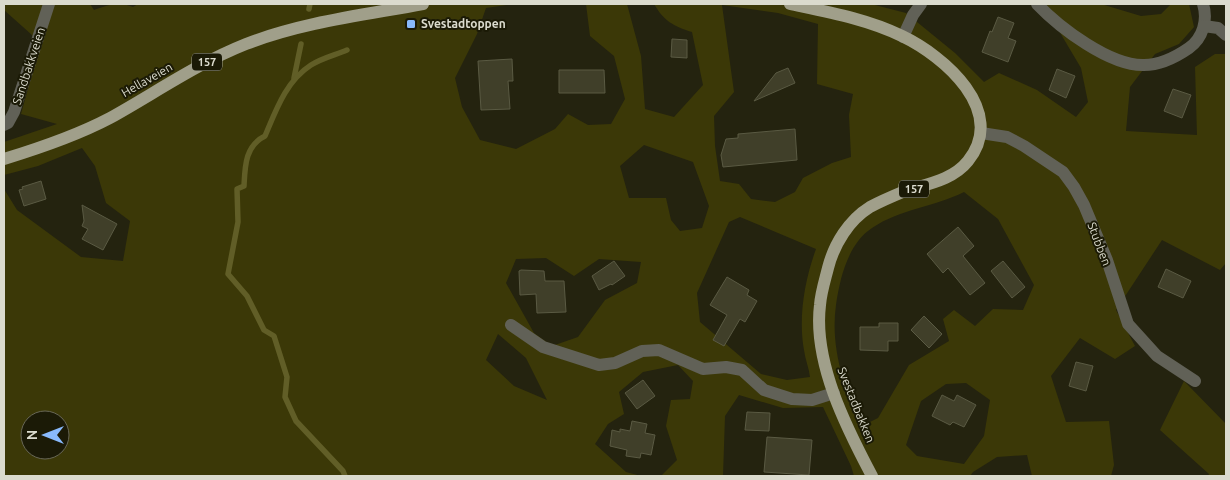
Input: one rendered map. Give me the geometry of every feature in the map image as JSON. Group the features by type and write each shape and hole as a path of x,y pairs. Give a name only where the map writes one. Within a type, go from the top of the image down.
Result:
{"main road":[{"name":"Hellaveien","path":"4,159 79,133 198,67 247,44 299,28 423,4"},
{"path":"790,4 853,18 877,26 903,37 939,60 970,93 977,105 981,117 981,133"},
{"name":"Svestadbakken","path":"872,476 834,392 824,360 820,335 820,306 829,264 833,252 850,224 867,209 884,200 947,177 962,168 976,148 981,133"}],"street":[{"name":"Sandbakkveien","path":"4,125 8,123 14,112 49,4"},
{"path":"903,37 913,15 921,4"},
{"path":"1037,4 1045,13 1081,41 1125,63 1144,65 1162,63 1177,56 1196,43 1202,36 1204,26 1203,4"},
{"path":"1204,26 1218,28 1226,35"},
{"name":"Stubben","path":"981,133 1007,137 1063,172 1084,205 1107,260 1128,324 1157,356 1195,381"},
{"path":"511,325 543,347 599,365 615,363 642,351 659,350 703,369 726,367 742,370 764,390 792,399 812,400 834,392"}],"shaded area":[{"path":"4,4 90,4 94,10 118,4 133,7 138,4 514,4 486,8 477,34 455,78 462,107 480,140 516,149 555,129 568,114 588,125 611,124 625,99 614,56 590,36 586,4 627,4 641,56 645,109 674,117 703,85 692,32 670,22 661,15 654,4 871,4 906,13 955,53 984,82 999,73 1037,90 1076,117 1088,102 1081,68 1043,4 1101,4 1141,16 1161,14 1171,4 1189,4 1194,27 1179,44 1155,54 1130,87 1126,131 1197,135 1195,67 1215,54 1226,54 1226,263 1220,270 1162,240 1116,310 1135,346 1115,359 1080,338 1051,376 1066,422 1109,421 1114,465 1111,476 1032,476 1027,455 997,457 973,472 970,476 854,476 823,407 783,408 739,395 725,416 723,476 661,476 677,460 666,426 671,400 690,399 693,381 678,365 643,372 619,392 624,414 608,424 595,444 626,472 641,476 4,476 4,189 17,210 81,257 123,261 130,221 106,203 95,166 82,148 38,166 4,175 4,142 57,124 21,114 39,49 32,35 4,10","holes":["722,5 778,13 818,24 817,84 853,94 849,115 851,157 832,163 803,178 795,192 775,202 751,199 739,184 720,181 715,146 714,116 734,92","644,145 693,162 709,206 702,228 680,231 671,220 666,198 629,198 620,166","964,192 998,219 1034,285 1023,310 993,309 975,326 954,310 943,319 949,341 909,365 878,418 862,426 844,383 835,336 836,302 846,265 856,244 872,228 894,216","740,217 816,249 806,285 802,311 802,337 810,377 787,380 761,374 700,322 697,293 729,222","546,258 574,276 599,259 641,262 637,283 605,300 578,337 552,346 534,333 506,283 516,259","498,334 526,358 547,400 514,386 486,360","966,383 990,400 984,436 964,464 917,456 906,445 921,401 946,384"]},
{"path":"1184,381 1226,424 1226,476 1208,476 1209,474 1160,430"}],"building":[{"path":"998,17 1014,23 1008,38 1016,41 1008,62 982,52"},
{"path":"672,39 687,40 687,58 671,57"},
{"path":"512,59 513,81 508,81 510,109 481,110 478,61"},
{"path":"788,68 795,83 754,101 776,73"},
{"path":"1057,69 1075,76 1066,98 1049,90"},
{"path":"559,70 604,70 605,93 559,93"},
{"path":"1173,89 1191,95 1182,118 1164,111"},
{"path":"795,129 797,160 723,167 721,155 726,139 738,138 738,134"},
{"path":"41,181 46,199 24,206 19,190 23,189 22,187"},
{"path":"82,205 117,224 103,250 82,239 88,229 82,226 84,221"},
{"path":"958,227 974,246 963,256 985,283 970,295 948,268 943,273 927,254"},
{"path":"614,261 625,276 612,285 599,290 592,276"},
{"path":"1003,261 1025,287 1012,298 991,271"},
{"path":"1166,269 1191,281 1183,298 1158,287"},
{"path":"519,271 544,271 545,281 564,281 566,312 537,313 536,294 520,295"},
{"path":"727,277 749,290 747,295 757,301 745,322 740,319 724,346 713,340 727,315 710,305"},
{"path":"924,316 942,334 929,348 911,330"},
{"path":"879,323 898,323 898,341 888,341 888,351 860,350 860,327 879,327"},
{"path":"1076,362 1093,366 1086,391 1069,386"},
{"path":"643,380 655,396 637,409 625,393"},
{"path":"942,395 954,401 957,395 976,405 964,427 953,422 950,425 932,416"},
{"path":"747,412 770,413 769,431 745,430"},
{"path":"632,421 647,424 645,433 655,435 651,455 641,453 640,458 626,456 627,450 610,446 612,430 620,432 620,429 630,431"},
{"path":"767,437 812,440 809,475 764,472"}],"waterway":[{"path":"309,9 310,4"},
{"path":"294,78 301,44"},
{"path":"345,476 343,471 296,421 285,397 287,377 274,336 264,330 247,296 228,274 238,222 237,189 244,186 247,157 253,145 265,136 273,116 295,79 311,65 347,50"}],"place":[{"name":"Svestadtoppen","path":"411,24"}]}
